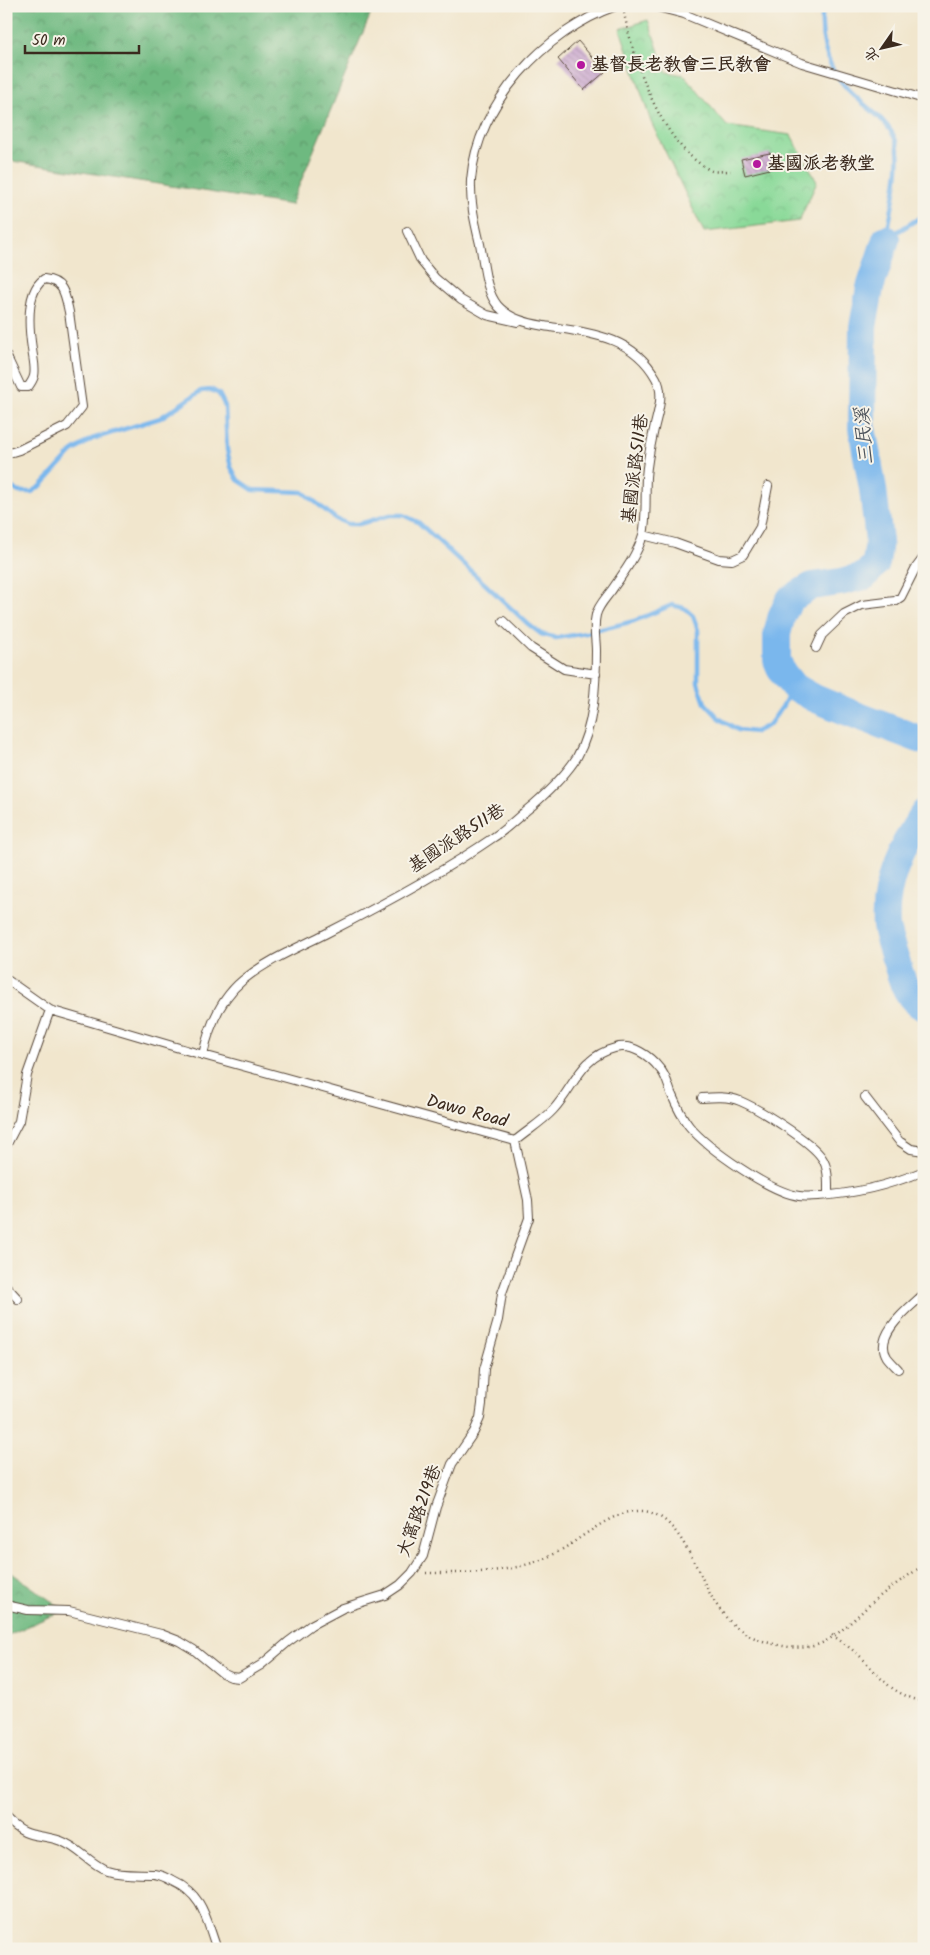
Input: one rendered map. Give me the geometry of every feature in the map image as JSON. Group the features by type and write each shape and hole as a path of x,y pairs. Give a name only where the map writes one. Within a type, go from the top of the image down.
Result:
{"lane":[{"name":"基國派路511巷","path":"203,1055 208,1033 221,1005 242,981 282,955 325,934 420,882 496,836 550,790 577,757 592,717 596,674 594,622 597,611 628,566 642,535 649,456 660,401 660,386 655,375 640,357 620,342 605,336 525,323 508,314 496,304 488,286 471,204 472,177 478,145 498,101 527,64 566,32 598,13 616,6"},
{"path":"654,6 684,14 802,63 924,99"},
{"path":"407,231 421,261 435,278 462,300 487,315 525,323"},
{"path":"6,355 21,387 28,387 34,378 35,370 29,328 32,295 37,283 44,278 60,284 69,312 82,407 66,426 19,450 6,454"},
{"path":"642,535 675,543 719,559 732,560 743,555 760,527 768,486"},
{"path":"816,648 822,635 844,614 862,605 895,601 900,597 915,569 924,557"},
{"path":"503,621 531,648 564,669 596,674"},
{"name":"Dawo Road","path":"6,980 50,1010 203,1055 515,1141 551,1112 562,1099 581,1069 596,1055 617,1047 634,1049 649,1056 662,1071 680,1113 690,1127 734,1165 782,1192 800,1197 828,1195 904,1180 924,1171"},
{"path":"6,1146 19,1121 27,1075 50,1010"},
{"path":"702,1098 722,1096 739,1100 773,1120 809,1145 823,1158 827,1172 828,1195"},
{"path":"866,1097 899,1142 911,1149 924,1151"},
{"name":"大窩路219巷","path":"6,1606 28,1610 69,1611 161,1634 179,1641 194,1650 222,1673 239,1678 261,1665 311,1625 343,1608 384,1594 400,1585 412,1573 422,1556 436,1507 452,1464 474,1432 480,1418 484,1369 498,1320 502,1293 529,1218 528,1200 515,1141"},
{"path":"6,1286 18,1299"},
{"path":"898,1369 886,1356 883,1343 885,1337 887,1332 924,1294"},
{"path":"6,1818 17,1829 31,1836 56,1839 72,1845 104,1869 115,1872 159,1874 181,1884 195,1896 203,1910 218,1949"}],"path":[{"path":"623,6 638,66 654,105 670,130 686,152 696,161 711,171 731,171"},
{"path":"412,1573 478,1574 520,1566 552,1556 623,1513 643,1511 659,1517 674,1529 720,1611 736,1627 756,1640 794,1649 822,1643 924,1565"},
{"path":"832,1635 860,1656 875,1674 892,1689 924,1702"}],"green space":[{"path":"6,6 374,6 291,205 6,160"},
{"path":"648,20 666,72 684,75 727,126 791,135 817,182 799,221 704,232 651,122 620,29"},
{"path":"6,1569 64,1610 6,1636"}],"building":[{"name":"基督長老教會三民教會","path":"578,41 605,72 584,90 558,59"},
{"name":"基國派老教堂","path":"770,153 774,168 745,175 741,159"}],"waterway":[{"name":"三民溪","path":"823,6 823,38 832,68 850,92 886,125 896,141 898,150 897,175 886,239"},
{"path":"886,239 924,215"},
{"name":"三民溪","path":"886,239 870,288 863,327 862,428 873,489 879,541 876,563 865,576 812,586 790,599 782,615 777,634 777,660 782,672 793,686 814,698 924,741"},
{"path":"6,484 19,492 32,492 41,486 72,452 92,439 160,418 201,391 212,390 219,394 225,406 227,450 231,467 238,480 253,490 303,492 336,519 348,524 359,524 390,515 403,515 418,522 541,634 556,638 586,633 634,621 672,605 684,608 693,616 698,630 698,683 705,703 720,719 738,730 755,732 769,725 782,707 793,686"},
{"name":"三民溪","path":"924,813 908,839 895,867 887,895 886,910 887,931 902,978 910,995 924,1007"}],"place":[{"name":"基督長老教會三民教會","path":"581,65"},
{"name":"基國派老教堂","path":"757,164"}]}
